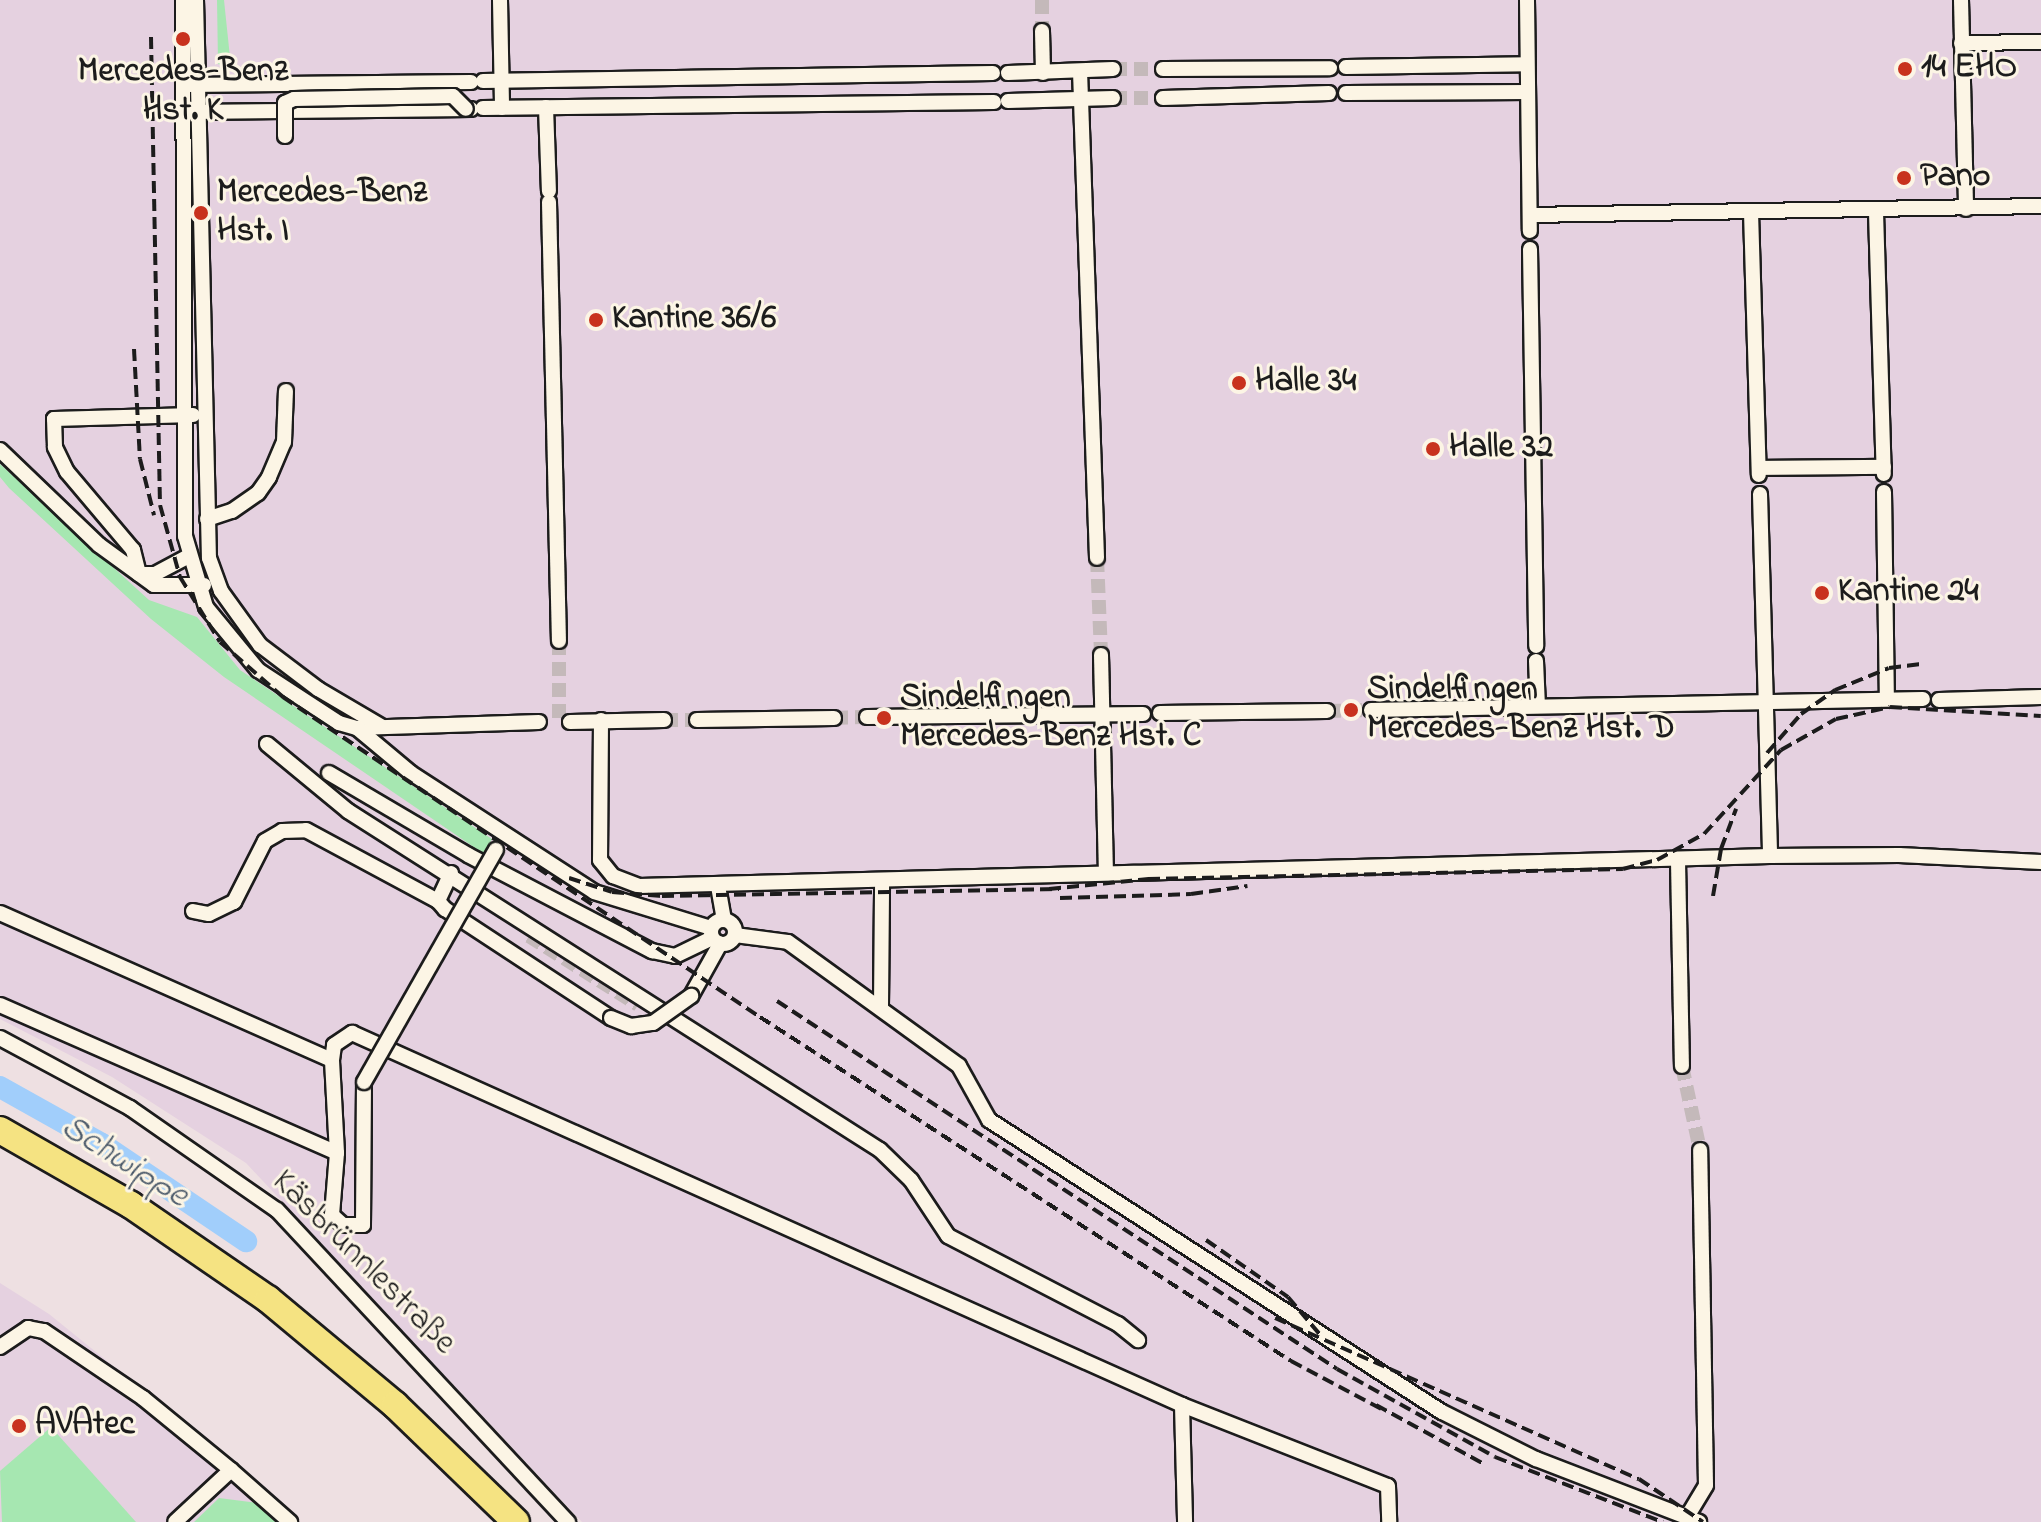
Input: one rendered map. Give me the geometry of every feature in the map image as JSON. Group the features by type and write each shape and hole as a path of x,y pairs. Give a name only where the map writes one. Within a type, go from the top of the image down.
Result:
{"highway":[{"path":"0,1130 131,1205 268,1299 395,1405 516,1522"},
{"path":"0,1146 130,1223 269,1320 391,1423 493,1522"}],"street":[{"path":"183,0 190,85 207,519 216,579 239,622 260,645 330,697 382,726"},
{"path":"190,85 196,0"},
{"path":"500,0 502,108"},
{"path":"1527,0 1530,231"},
{"path":"1961,0 1966,209"},
{"path":"1042,31 1043,73"},
{"path":"1961,43 2041,42"},
{"path":"1346,67 1527,64"},
{"path":"1163,69 1330,68"},
{"path":"190,85 1043,73 1113,69"},
{"path":"1080,71 1097,558"},
{"path":"1346,93 1528,92"},
{"path":"1163,98 1329,93"},
{"path":"285,136 285,103 294,99 453,96 473,109"},
{"path":"191,112 1113,98"},
{"path":"546,107 559,641"},
{"path":"191,112 187,557 196,588 237,651 258,670 328,717 357,728 539,722"},
{"path":"1530,215 1876,212 2041,206"},
{"path":"1751,212 1759,472 1884,470 1876,212"},
{"path":"1530,249 1538,706"},
{"path":"207,519 232,511 258,493 279,460 286,391"},
{"path":"139,574 133,550 67,472 55,447 54,419 205,416"},
{"path":"0,450 99,545 154,585 196,588 216,579"},
{"path":"1884,492 1887,699"},
{"path":"1760,494 1770,856"},
{"path":"139,574 155,574 187,557"},
{"path":"1101,655 1106,871"},
{"path":"1939,700 2041,697"},
{"path":"1371,710 1923,699"},
{"path":"1160,713 1327,711"},
{"path":"867,717 1104,712 1143,714"},
{"path":"697,720 834,718"},
{"path":"601,720 600,860 613,876 639,886 882,883 1078,877 1106,871 1678,861 1770,856 1899,855 2041,862"},
{"path":"570,722 664,720"},
{"path":"357,728 376,749 594,892 717,932 788,942 959,1066 989,1120 1417,1396 1536,1459 1693,1520 1706,1485 1700,1150"},
{"path":"267,744 348,811 451,873 830,1116 901,1167 948,1236 1118,1324 1138,1340"},
{"path":"329,773 468,855 652,951 675,956 717,932"},
{"path":"193,911 209,914 234,902 265,841 282,831 306,830 438,901 611,1018 631,1026 653,1023 691,996 717,932 718,886"},
{"path":"505,835 496,850 364,1082 363,1225 343,1225 332,1215 337,1153 332,1060 334,1045 352,1033 369,1036 1182,1405 1388,1486 1389,1522"},
{"path":"1678,861 1682,1066"},
{"path":"438,901 451,873"},
{"path":"881,1007 882,883"},
{"path":"489,899 529,936"},
{"path":"0,913 332,1060"},
{"path":"0,1005 337,1153"},
{"name":"Käsbrünnlestraße","path":"0,1038 130,1108 277,1210 568,1522"},
{"path":"0,1347 28,1328 44,1331 143,1398 290,1522"},
{"path":"1182,1405 1185,1522"},
{"path":"175,1522 231,1470"}],"shaded area":[{"path":"0,0 2041,0 2041,1522 582,1522 246,1163 112,1077 0,1019"},
{"path":"0,1283 49,1314 222,1454 295,1522 0,1522"}],"green space":[{"path":"217,0 224,0 231,67 218,64"},
{"path":"0,464 149,600 197,617 240,670 492,839 484,854 224,677 151,619 9,488 0,477"},
{"path":"51,1427 136,1522 2,1522 0,1471"},
{"path":"219,1498 257,1503 278,1522 194,1522"}],"waterway":[{"name":"Schwippe","path":"0,1087 102,1144 246,1241"}],"tunnel":[{"path":"1042,0 1042,31"},
{"path":"1113,69 1163,69"},
{"path":"1113,98 1163,98"},
{"path":"1097,558 1101,655"},
{"path":"559,641 559,722"},
{"path":"1327,711 1371,710"},
{"path":"834,718 867,717"},
{"path":"664,720 697,720"},
{"path":"529,936 638,1005"},
{"path":"1682,1066 1700,1150"}],"railway":[{"path":"151,37 160,505 180,577 220,642 283,697 760,1017 1291,1361 1383,1410"},
{"path":"134,349 140,459 154,515"},
{"path":"1767,753 1801,714 1835,690 1889,668 1921,664"},
{"path":"1049,889 1148,879 1623,869 1657,860 1704,834 1781,750 1836,719 1890,707 2041,716"},
{"path":"1713,896 1721,849 1736,809"},
{"path":"569,878 612,892 662,896 1059,889"},
{"path":"1060,898 1191,894 1247,886"},
{"path":"777,1001 1337,1369 1495,1457 1663,1522"},
{"path":"1206,1240 1288,1297 1322,1337"},
{"path":"1275,1318 1639,1479 1703,1522"},
{"path":"1376,1405 1482,1463"}],"place":[{"name":"Mercedes-Benz Hst. K","path":"183,39"},
{"name":"14 EHO","path":"1905,69"},
{"name":"Pano","path":"1904,178"},
{"name":"Mercedes-Benz Hst. I","path":"201,213"},
{"name":"Kantine 36/6","path":"596,320"},
{"name":"Halle 34","path":"1239,383"},
{"name":"Halle 32","path":"1433,449"},
{"name":"Kantine 24","path":"1822,593"},
{"name":"Sindelfingen Mercedes-Benz Hst. D","path":"1351,710"},
{"name":"Sindelfingen Mercedes-Benz Hst. C","path":"884,718"},
{"name":"AVAtec","path":"19,1426"}]}
